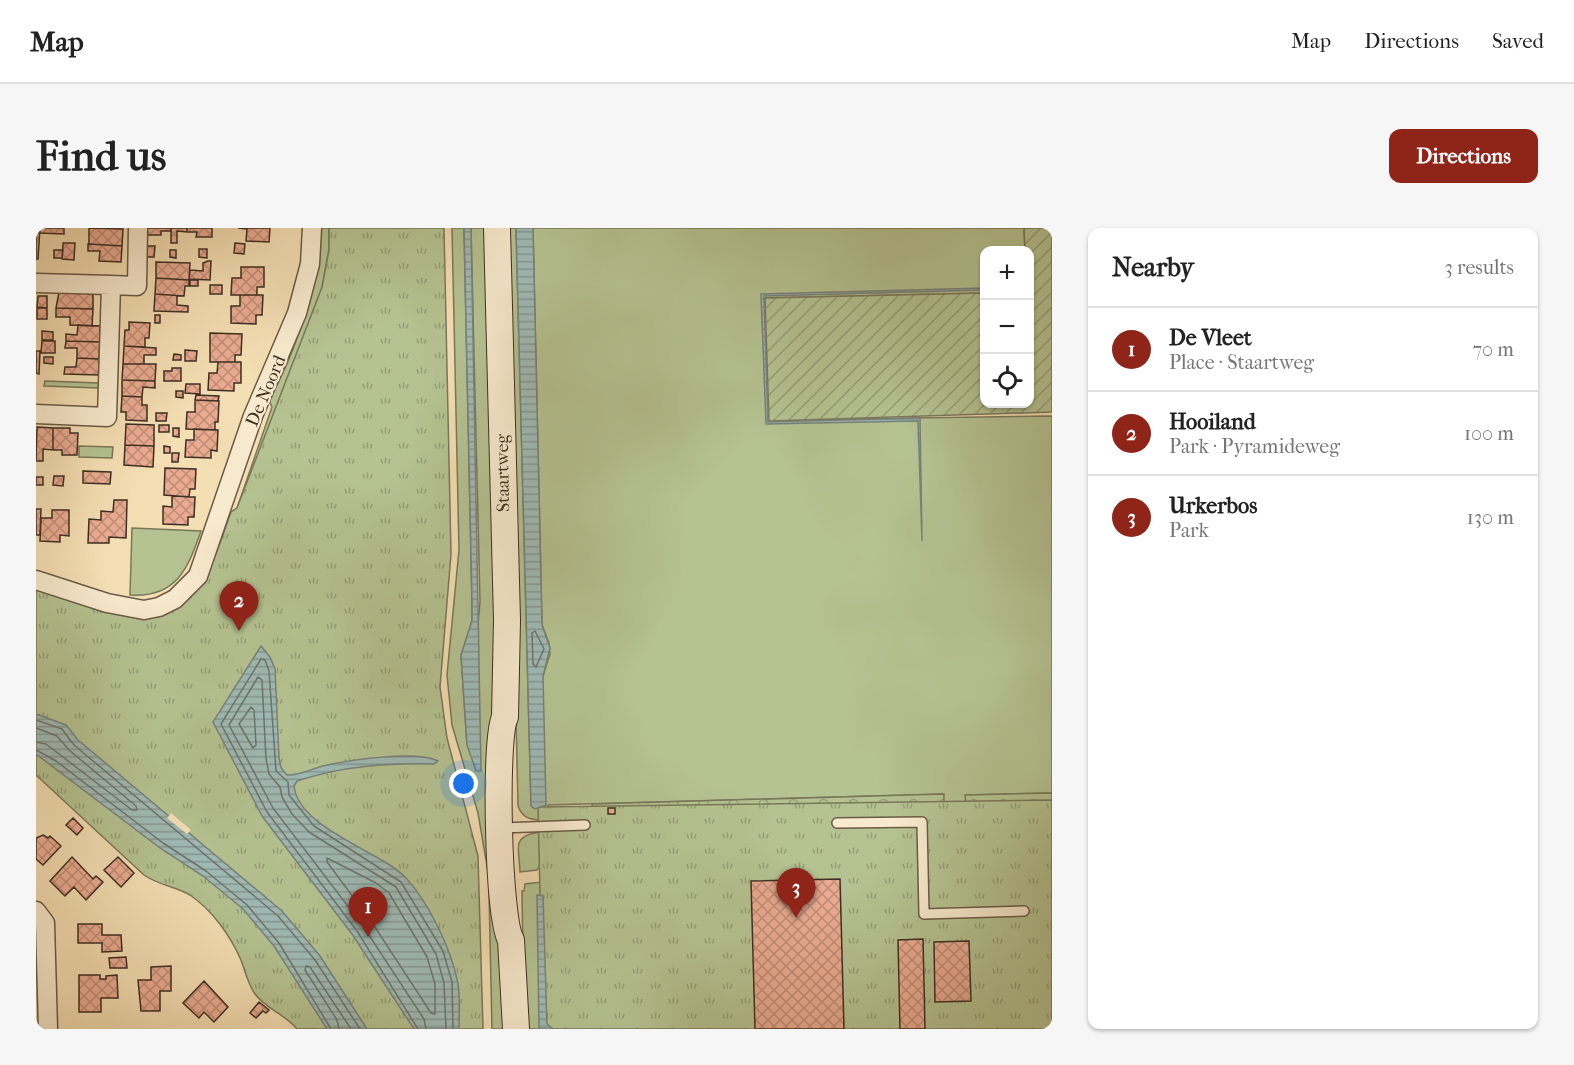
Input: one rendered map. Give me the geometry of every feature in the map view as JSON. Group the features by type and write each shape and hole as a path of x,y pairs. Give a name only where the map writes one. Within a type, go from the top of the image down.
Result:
{"main road":[{"name":"Staartweg","path":"497,228 507,620 505,717 501,725 499,760 515,933 511,940 516,1029"}],"street":[{"path":"36,283 137,286 138,228"},
{"name":"De Noord","path":"36,580 106,603 144,610 159,607 175,598 198,576 253,416 297,313 310,264 312,228"},
{"path":"36,414 107,417 111,285"},
{"path":"36,911 45,923 48,1029"}],"lane":[{"path":"837,823 922,822 924,914 1024,911"},
{"path":"507,827 585,825"}],"green space":[{"path":"320,228 329,228 329,250 322,287 300,492 231,512 237,508 272,407 269,400 289,359 304,317 318,251"},
{"path":"329,228 444,228 451,554 440,687 447,738 478,856 483,1029 297,1029 255,994 231,941 206,908 190,895 144,875 36,775 36,588 131,617 154,614 173,608 188,598 199,585 217,551 231,512 237,508 322,287 329,250"},
{"path":"452,228 464,228 472,603 472,621 461,655 467,745 480,602 471,228 490,228 500,642 497,872 488,872 478,813 452,725 447,675 459,550"},
{"path":"505,228 516,228 531,806 543,676 550,654 549,643 542,625 533,228 1024,228 1025,246 980,246 980,293 766,298 769,420 1052,416 1052,793 966,795 967,812 944,813 943,794 548,805 547,812 541,820 524,815 518,806"},
{"path":"1024,228 1052,228 1052,412 769,421 765,298 980,293 980,408 1034,408 1034,246 1025,246"},
{"path":"45,381 99,383 98,388 44,386"},
{"path":"79,446 113,447 112,458 79,457"},
{"path":"132,528 201,531 185,568 170,586 146,595 130,595"},
{"path":"1052,793 1052,812 967,813 965,795"},
{"path":"944,794 944,813 593,819 592,804"},
{"path":"1052,800 1052,1029 543,1029 538,807"},
{"path":"565,832 537,870 520,872 518,846 522,839 533,833"},
{"path":"542,882 582,1029 524,1029 522,891 524,891 525,884"},
{"path":"497,892 508,1029 492,1029 489,893"}],"water":[{"path":"464,228 471,228 481,771 476,771 467,745 461,655 472,621"},
{"path":"516,228 533,228 542,625 550,648 543,676 546,805 535,809 531,806"},
{"path":"980,288 980,290 764,296 768,422 920,418 922,541 918,421 766,424 761,294"},
{"path":"261,646 270,657 275,669 279,758 281,768 287,775 318,767 382,757 414,756 438,761 434,764 399,764 348,769 297,781 294,786 299,801 324,826 393,867 414,887 430,911 454,966 459,991 459,1029 414,1029 352,934 262,816 213,722"},
{"path":"36,714 66,725 78,740 282,911 320,956 367,1029 327,1029 274,946 243,909 203,876 160,848 36,754"},
{"path":"537,895 543,896 547,1024 553,1029 539,1029"}],"pier":[{"path":"171,813 191,830 187,834 167,818"}],"building":[{"path":"36,228 40,228 38,259 36,259"},
{"path":"40,228 64,228 64,234 39,233"},
{"path":"89,228 123,229 122,246 89,244"},
{"path":"146,228 171,228 171,231 161,231 161,235 146,235"},
{"path":"171,228 187,228 187,232 177,231 177,243 171,243"},
{"path":"187,228 212,228 212,237 196,237 197,232 187,232"},
{"path":"238,228 270,228 269,242 246,241 247,229"},
{"path":"63,243 75,243 74,260 62,259"},
{"path":"235,243 245,244 244,254 234,253"},
{"path":"88,244 122,246 121,262 99,261 100,251 88,251"},
{"path":"146,246 155,246 154,257 146,257"},
{"path":"199,249 207,249 207,258 199,257"},
{"path":"54,250 63,250 62,258 54,258"},
{"path":"170,250 176,250 176,258 170,257"},
{"path":"211,261 210,280 189,279 190,270 203,271 203,263"},
{"path":"156,262 190,263 189,280 156,278"},
{"path":"241,267 264,267 264,287 257,287 257,295 231,295 232,278 241,278"},
{"path":"156,278 189,280 189,286 185,286 184,296 155,294"},
{"path":"190,280 198,280 198,286 190,286"},
{"path":"210,285 222,285 222,294 210,294"},
{"path":"59,292 93,293 93,309 56,308"},
{"path":"155,294 184,296 177,296 177,305 188,306 188,312 154,311"},
{"path":"240,295 263,295 262,315 256,315 256,324 231,323 231,306 240,306"},
{"path":"38,296 47,296 47,308 37,307"},
{"path":"37,308 47,308 47,319 37,319"},
{"path":"56,308 93,309 92,326 70,325 70,317 56,317"},
{"path":"155,315 160,315 160,323 155,323"},
{"path":"129,322 150,323 149,338 145,338 145,347 124,346 125,330 129,330"},
{"path":"78,325 100,326 100,342 66,341 66,334 77,335"},
{"path":"42,331 53,332 53,340 42,340"},
{"path":"210,333 242,334 241,355 235,355 235,362 210,362"},
{"path":"42,341 55,341 55,353 41,353"},
{"path":"66,341 100,342 99,359 77,358 77,348 65,348"},
{"path":"124,346 156,348 156,355 144,355 144,364 123,364"},
{"path":"185,350 197,351 196,361 185,361"},
{"path":"36,351 40,351 39,374 36,373"},
{"path":"174,354 181,355 181,360 173,360"},
{"path":"44,357 53,357 53,364 44,363"},
{"path":"77,358 99,359 99,375 64,374 65,367 76,367"},
{"path":"218,362 241,362 241,383 234,383 234,391 208,390 209,373 217,373"},
{"path":"123,364 156,364 155,381 122,380"},
{"path":"172,368 181,368 181,381 164,381 164,371 172,371"},
{"path":"122,380 155,381 155,388 143,387 142,397 122,396"},
{"path":"186,384 200,384 200,394 185,393"},
{"path":"176,391 183,391 183,398 176,397"},
{"path":"196,395 219,396 218,401 195,400"},
{"path":"122,396 142,397 142,405 147,405 147,421 126,420 126,412 121,412"},
{"path":"195,400 219,401 218,422 215,422 215,430 186,429 187,412 195,412"},
{"path":"156,413 167,413 166,421 156,421"},
{"path":"126,424 154,425 154,446 125,445"},
{"path":"159,425 169,425 169,432 159,432"},
{"path":"37,427 53,428 53,450 43,449 43,461 36,461"},
{"path":"53,428 70,428 70,433 78,433 77,455 62,455 62,450 53,450"},
{"path":"173,428 179,428 179,437 173,436"},
{"path":"194,429 218,430 217,451 211,450 211,458 185,457 186,440 194,440"},
{"path":"125,445 154,446 153,467 124,465"},
{"path":"164,446 170,447 170,453 164,453"},
{"path":"172,453 179,453 178,462 172,462"},
{"path":"165,468 196,469 195,489 190,489 189,497 164,495"},
{"path":"83,471 111,472 110,484 83,483"},
{"path":"54,476 64,476 63,486 53,485"},
{"path":"36,477 43,477 43,485 36,485"},
{"path":"172,496 195,497 194,517 188,517 188,525 163,524 163,506 172,507"},
{"path":"114,500 127,500 126,538 109,537 109,543 88,543 89,519 101,520 101,511 113,512"},
{"path":"36,509 41,509 40,535 36,535"},
{"path":"52,510 69,510 69,536 60,535 60,542 40,541 41,518 52,518"},
{"path":"608,808 615,808 615,814 608,814"},
{"path":"73,818 83,828 77,835 66,825"},
{"path":"43,835 48,838 50,836 61,846 43,865 36,859 36,838"},
{"path":"72,857 93,879 96,876 103,882 86,900 74,887 65,896 50,881"},
{"path":"118,857 134,873 121,887 104,870"},
{"path":"840,879 844,1029 755,1029 751,881"},
{"path":"78,924 102,924 102,935 121,935 122,951 102,952 102,943 78,943"},
{"path":"923,939 925,1029 900,1029 898,940"},
{"path":"969,941 971,1001 935,1002 934,942"},
{"path":"126,957 127,968 110,968 109,958"},
{"path":"171,966 171,991 160,991 160,1011 141,1011 138,980 151,980 151,967"},
{"path":"79,975 100,975 100,979 106,979 106,976 117,975 118,998 101,998 101,1012 79,1012"},
{"path":"204,981 228,1007 214,1022 204,1012 199,1018 183,1003"},
{"path":"259,1002 269,1010 266,1013 263,1011 256,1018 250,1013"}],"place":[{"name":"Hooiland","path":"239,631"},
{"name":"Urkerbos","path":"796,918"},
{"name":"De Vleet","path":"368,937"}]}
